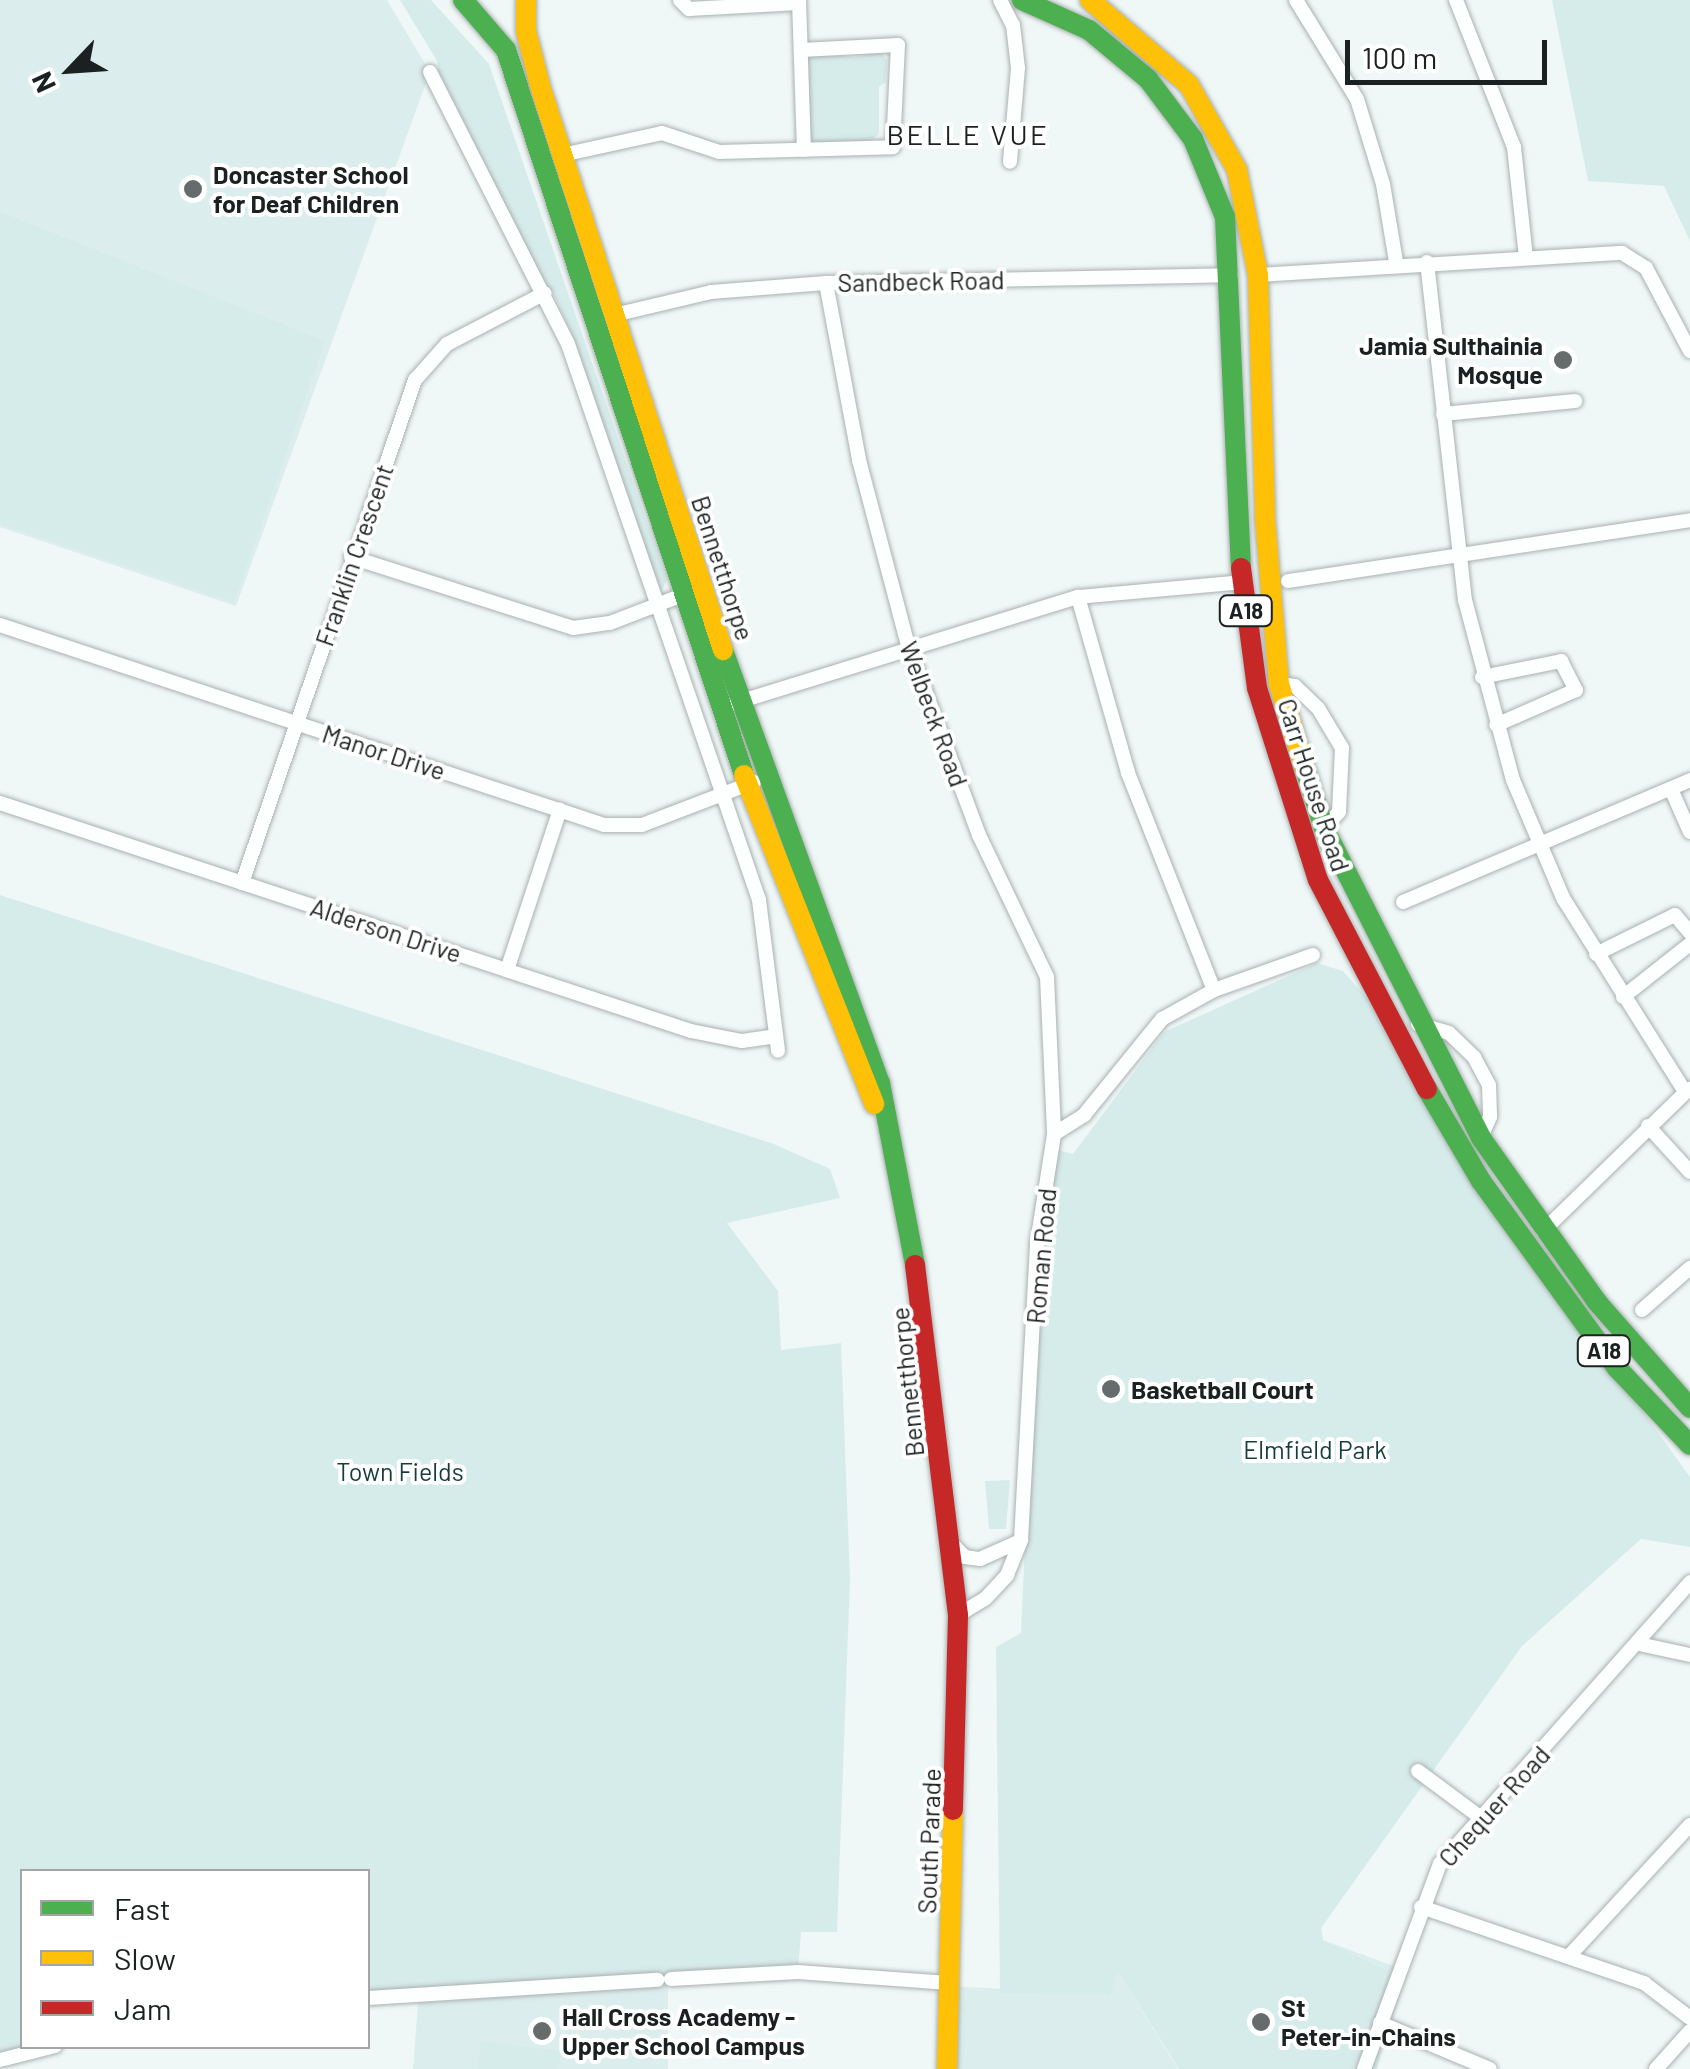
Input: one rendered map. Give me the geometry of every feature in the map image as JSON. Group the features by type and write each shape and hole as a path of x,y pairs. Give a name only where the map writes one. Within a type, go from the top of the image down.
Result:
{"main road":[{"name":"Bennetthorpe","path":"463,0 506,50 757,781 880,1083 916,1247 958,1615"},
{"name":"Bennetthorpe","path":"526,0 526,31 694,590"},
{"name":"Carr House Road","path":"1031,3 1089,30 1148,80 1193,139 1225,217 1232,274 1242,582 1261,705 1318,880 1422,1082 1526,1249 1617,1368 1690,1445"},
{"name":"Carr House Road","path":"1103,3 1157,51 1218,130 1250,218 1258,275 1265,518 1279,684 1324,828 1418,1024 1481,1138 1544,1230 1690,1408"},
{"name":"Bennetthorpe","path":"757,781 786,891 893,1147"},
{"name":"South Parade","path":"947,2069 958,1615"}],"street":[{"path":"680,0 689,9 799,1 804,150"},
{"path":"1000,0 1012,25 1018,68 1010,162"},
{"path":"1296,0 1357,100 1383,184 1396,262"},
{"path":"1456,0 1514,147 1526,257"},
{"path":"1012,25 1031,3"},
{"path":"1089,30 1103,3"},
{"path":"562,155 662,132 706,151 893,147 898,45 801,50"},
{"path":"430,72 530,278 545,293 658,605 758,900 786,891"},
{"path":"1258,275 1396,262 1634,256 1690,351"},
{"path":"1426,262 1460,556 1482,677 1496,725 1540,848 1596,954 1688,1091 1526,1249"},
{"name":"Sandbeck Road","path":"614,315 711,292 826,284 1232,274"},
{"name":"Welbeck Road","path":"826,284 862,477 908,645 979,835 1047,977 1054,1134"},
{"name":"Franklin Crescent","path":"242,883 352,557 428,358 545,293"},
{"path":"1443,414 1576,401"},
{"path":"1288,581 1690,520"},
{"path":"352,557 573,628 658,605 694,590"},
{"path":"731,704 908,645 1078,597 1242,582"},
{"path":"1078,597 1128,772 1214,990"},
{"name":"Manor Drive","path":"1,627 604,824 642,825 757,781"},
{"path":"1482,677 1562,661 1576,690 1496,725"},
{"name":"Carr House Road","path":"1279,684 1295,686 1318,708 1342,748 1339,812 1324,828"},
{"path":"1404,902 1540,848 1690,780"},
{"path":"1671,788 1690,832"},
{"name":"Alderson Drive","path":"0,803 713,1038 777,1044 758,900"},
{"path":"508,970 560,810"},
{"path":"1596,954 1675,915 1690,933"},
{"path":"1623,997 1690,944"},
{"path":"1054,1134 1084,1115 1162,1019 1214,990 1313,955"},
{"path":"1418,1024 1449,1033 1474,1056 1489,1085 1490,1117 1481,1138"},
{"path":"1648,1126 1690,1172"},
{"name":"Roman Road","path":"958,1615 985,1599 1007,1575 1021,1540 1037,1243 1054,1134"},
{"path":"1642,1310 1690,1268"},
{"path":"950,1542 965,1557 980,1559 996,1557 1021,1540"},
{"name":"Chequer Road","path":"1364,2069 1440,1864 1690,1582"},
{"path":"1639,1644 1690,1656"},
{"path":"1418,1771 1480,1817"},
{"path":"1570,1955 1690,1826"},
{"path":"1421,1907 1644,1983 1690,2018"},
{"path":"370,1998 798,1972 949,1983"},
{"path":"1380,2023 1490,2069"},
{"path":"1656,2069 1690,2030"},
{"path":"0,2060 43,2049"}],"shaded area":[{"name":"Doncaster School for Deaf Children","path":"0,0 387,0 430,72 236,606 0,527"},
{"path":"1323,1940 1407,1971 1377,2069 1353,2069 1387,1970"},
{"path":"1116,1968 1178,2069 946,2069 949,1986 1111,1995"},
{"name":"Hall Cross Academy - Upper School Campus","path":"668,1982 668,2069 413,2069 418,2003"}],"green space":[{"path":"400,0 431,0 489,64 667,580 659,595 571,332 552,291 539,281 439,78 437,61"},
{"path":"1552,0 1690,0 1690,241 1664,186 1588,181"},
{"path":"880,51 887,60 886,82 879,87 879,134 866,145 818,145 809,137 808,54 856,57"},
{"path":"0,212 325,341 234,602 0,524"},
{"name":"Town Fields","path":"0,895 774,1144 830,1169 840,1198 727,1223 778,1291 781,1350 841,1343 850,1579 837,1932 801,1932 798,1972 370,1999 370,1869 20,1869 20,2049 47,2049 0,2060"},
{"name":"Elmfield Park","path":"1317,963 1343,971 1390,1024 1526,1249 1690,1477 1690,1547 1641,1539 1522,1646 1321,1928 1323,1940 1387,1970 1353,2069 1179,2069 1117,1970 1111,1995 1000,1993 996,1647 1021,1633 1036,1298 1053,1149 1073,1154 1164,1032"},
{"path":"1010,1480 1006,1529 989,1529 985,1481"},
{"path":"481,2041 561,2051 559,2069 478,2069"}],"traffic: fast":[{"path":"463,0 506,50 744,775"},
{"path":"1022,0 1089,30 1148,79 1193,139 1225,217 1241,568"},
{"path":"723,650 880,1083 915,1265"},
{"path":"1304,765 1324,828 1481,1138 1597,1302 1690,1408"},
{"path":"1427,1089 1481,1181 1617,1368 1690,1445"}],"traffic: slow":[{"path":"526,0 526,31 541,89 723,650"},
{"path":"1090,0 1189,85 1237,170 1258,275 1265,518 1279,684 1304,765"},
{"path":"744,775 874,1104"},
{"path":"947,2069 953,1810"}],"traffic: jam":[{"path":"1241,568 1257,688 1318,880 1427,1089"},
{"path":"915,1265 958,1615 953,1810"}],"place":[{"name":"Doncaster School for Deaf Children","path":"193,189"},
{"name":"Jamia Sulthainia Mosque","path":"1563,360"},
{"name":"Basketball Court","path":"1111,1389"},
{"name":"St Peter-in-Chains","path":"1261,2022"},
{"name":"Hall Cross Academy - Upper School Campus","path":"542,2031"}],"district":[{"name":"BELLE VUE","path":"968,134"}]}
